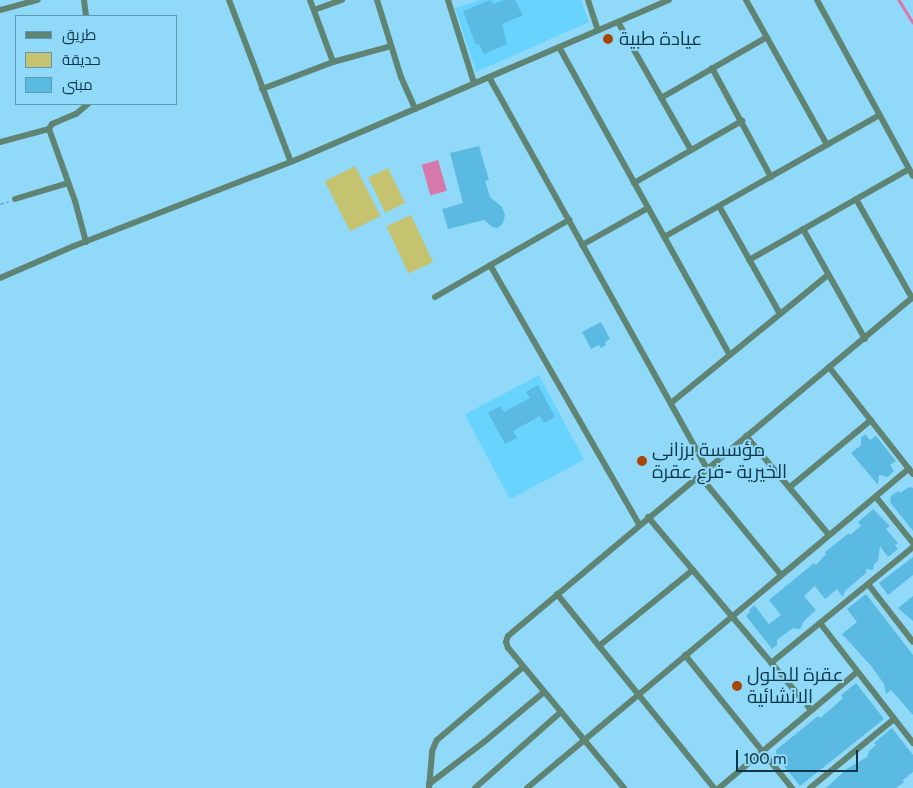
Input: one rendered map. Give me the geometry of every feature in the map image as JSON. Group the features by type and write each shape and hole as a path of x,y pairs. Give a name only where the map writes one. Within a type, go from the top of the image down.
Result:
{"street":[{"path":"0,10 38,0"},
{"path":"84,0 86,15"},
{"path":"229,0 291,162"},
{"path":"310,0 333,62"},
{"path":"314,10 342,0"},
{"path":"377,0 391,46 415,109"},
{"path":"448,0 474,83"},
{"path":"588,0 598,30"},
{"path":"0,278 86,242 291,162 618,22 655,3 669,0"},
{"path":"746,0 827,145"},
{"path":"817,0 913,176"},
{"path":"618,22 691,150"},
{"path":"661,98 767,37"},
{"path":"262,89 333,62 391,46"},
{"path":"559,47 730,355"},
{"path":"712,68 771,177"},
{"path":"489,77 707,468"},
{"path":"0,142 49,129 52,124 76,114 87,105"},
{"path":"664,237 880,116"},
{"path":"634,183 742,121"},
{"path":"49,129 68,182 86,242"},
{"path":"749,260 909,169"},
{"path":"15,199 68,182"},
{"path":"624,788 523,667 508,648 506,639 639,524 913,298 856,199"},
{"path":"719,206 780,314"},
{"path":"582,245 648,208"},
{"path":"435,297 568,220"},
{"path":"803,229 865,339"},
{"path":"490,265 639,524"},
{"path":"671,403 828,275"},
{"path":"531,787 731,615 876,497 911,471 829,367"},
{"path":"790,487 871,420"},
{"path":"746,436 830,535"},
{"path":"699,475 781,575"},
{"path":"876,497 913,543"},
{"path":"648,517 811,710"},
{"path":"772,663 913,547"},
{"path":"599,646 693,570"},
{"path":"868,584 913,642"},
{"path":"557,594 714,788"},
{"path":"820,624 913,743"},
{"path":"685,655 792,788"},
{"path":"429,786 432,751 437,740 523,667"},
{"path":"719,788 857,672"},
{"path":"429,786 544,692"},
{"path":"475,788 562,712"},
{"path":"810,788 894,719"}],"path":[{"path":"0,204 15,199"}],"shaded area":[{"path":"480,0 581,0 589,22 476,72 455,8"},
{"path":"438,160 447,191 430,195 422,165"},
{"path":"539,375 584,460 510,499 465,414"}],"green space":[{"path":"355,166 380,216 350,231 325,181"},
{"path":"388,168 405,203 385,213 368,178"},
{"path":"411,215 433,262 409,274 387,226"}],"building":[{"path":"490,0 494,4 504,0 515,0 523,15 502,24 507,44 484,54 479,44 476,45 463,11"},
{"path":"479,146 489,180 485,181 490,197 502,207 505,215 503,223 498,228 492,227 484,220 448,229 442,209 463,203 450,153"},
{"path":"601,322 610,339 601,348 599,345 591,349 582,332"},
{"path":"538,385 555,417 544,423 540,416 513,431 517,438 505,444 488,413 500,406 504,412 530,398 526,392"},
{"path":"865,434 870,440 876,436 896,461 890,465 894,471 888,477 879,475 878,485 851,453 861,445 861,438"},
{"path":"909,487 913,488 913,531 890,502 891,496"},
{"path":"873,509 890,526 886,529 898,543 895,545 898,549 888,557 880,546 878,561 874,564 873,570 866,569 866,573 845,591 843,597 837,589 825,599 815,586 804,596 816,610 804,621 800,629 793,628 777,640 777,645 772,649 746,616 750,612 749,610 754,605 769,624 781,615 769,600 814,563 816,565 826,554 825,552 861,526 858,522"},
{"path":"913,557 913,575 888,595 879,583"},
{"path":"866,594 913,655 913,715 891,690 886,694 884,684 872,667 842,634 857,622 847,609"},
{"path":"913,596 913,621 898,608"},
{"path":"856,683 884,719 800,786 776,756 776,750 818,716 820,718 832,708 843,698 841,695"},
{"path":"892,728 913,755 913,772 903,780 904,782 896,788 826,788 848,768 867,757 869,751 876,745 874,743"}],"waterway":[{"path":"899,0 913,22"}],"place":[{"name":"عيادة طبية","path":"608,39"},
{"name":"مؤسسة برزانى الخيرية -فرع عقرة","path":"642,461"},
{"name":"عقرة للحلول الانشائیة","path":"737,686"}]}
